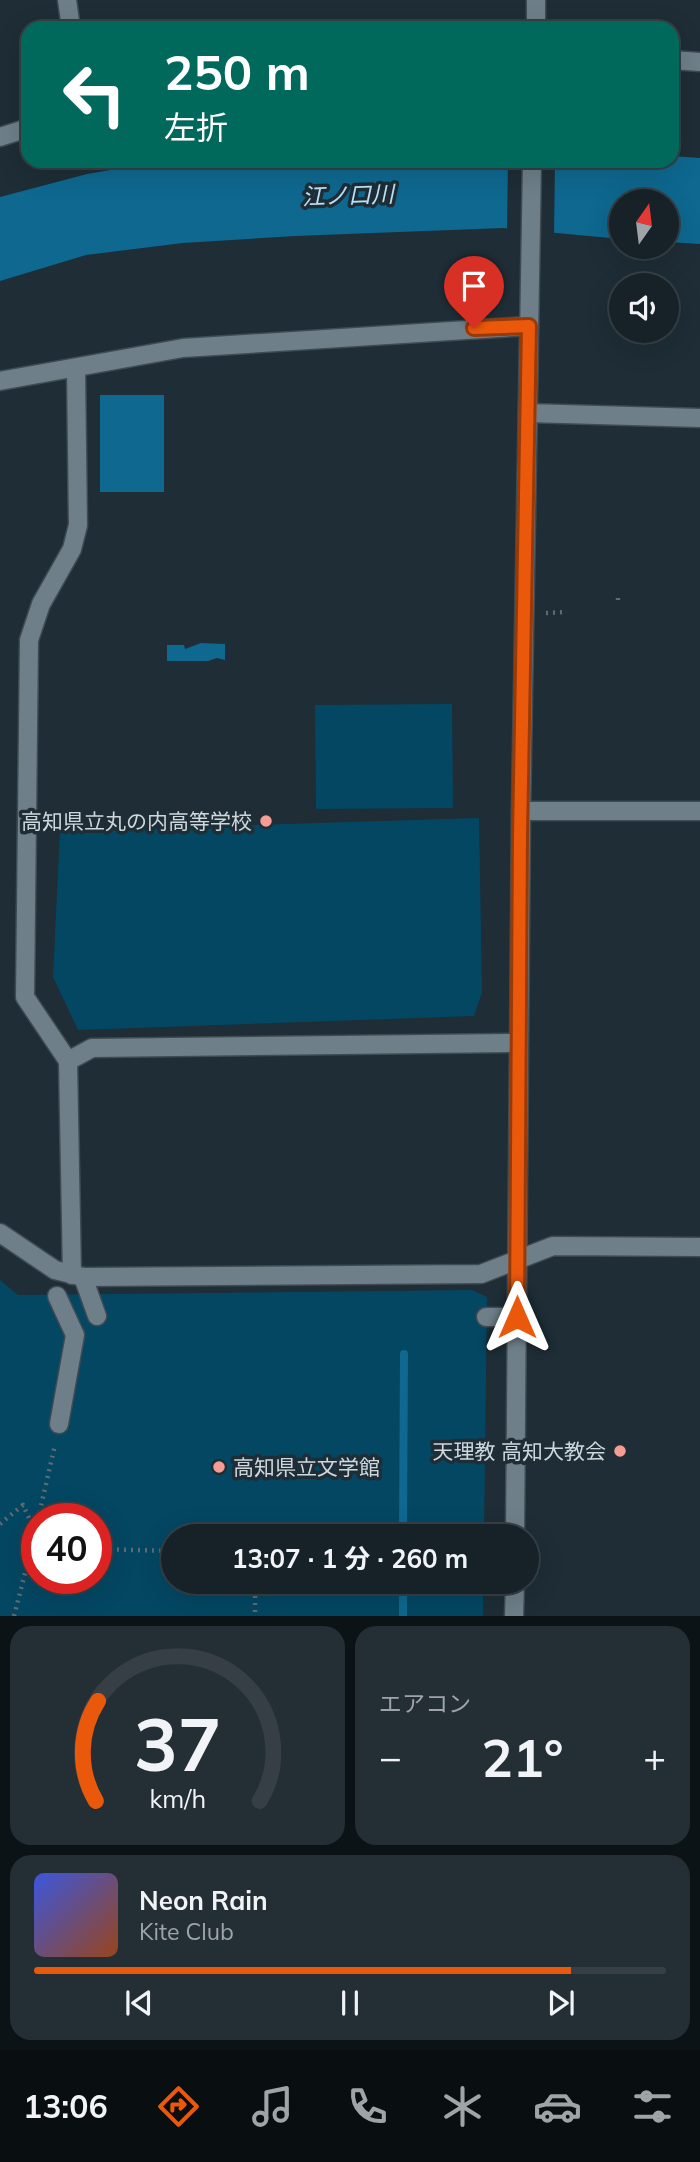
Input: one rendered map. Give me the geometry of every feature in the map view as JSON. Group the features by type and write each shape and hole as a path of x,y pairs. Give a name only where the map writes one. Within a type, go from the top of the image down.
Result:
{"street":[{"path":"67,0 70,21"},
{"path":"536,0 536,21"},
{"path":"679,60 700,62"},
{"path":"0,137 21,130"},
{"path":"515,1524 518,1044 532,168"},
{"path":"0,381 183,348 529,326"},
{"path":"76,369 78,525 72,548 41,604 29,640 24,997 68,1061 77,1276 97,1316"},
{"path":"528,413 700,418"},
{"path":"521,811 700,811"},
{"path":"68,1061 92,1048 518,1044"},
{"path":"0,1233 55,1270 77,1276 481,1274 554,1246 700,1247"},
{"path":"57,1296 75,1335 59,1424"},
{"path":"486,1317 517,1317"},
{"path":"514,1616 515,1594"}],"path":[{"path":"546,613 567,612"},
{"path":"42,1503 59,1424"},
{"path":"0,1524 21,1507"},
{"path":"112,1549 161,1551"},
{"path":"14,1616 21,1589"},
{"path":"255,1594 255,1616"}],"shaded area":[{"path":"452,704 453,808 316,809 315,705"},
{"path":"479,818 482,993 474,1016 78,1030 53,977 60,831"},
{"path":"0,1280 18,1295 472,1290 487,1297 484,1524 161,1524 161,1594 483,1594 483,1616 0,1616"}],"water":[{"name":"江ノ口川","path":"679,156 700,158 700,244 679,243 679,189 609,189 609,238 503,228 183,243 86,255 0,281 0,197 87,174 122,168 679,168"},
{"path":"100,395 164,395 164,492 100,492"},
{"path":"201,643 225,644 225,660 217,658 208,661 167,661 167,645 184,645 185,649"}],"pier":[{"path":"508,168 555,168 554,237 507,232"}],"waterway":[{"path":"403,1524 404,1354"},
{"path":"403,1594 403,1616"}],"place":[{"name":"高知県立丸の内高等学校","path":"266,821"},
{"name":"天理教 高知大教会","path":"620,1451"},
{"name":"高知県立文学館","path":"219,1467"}],"route":[{"path":"474,328 529,326 520,837 517,1317"}]}
